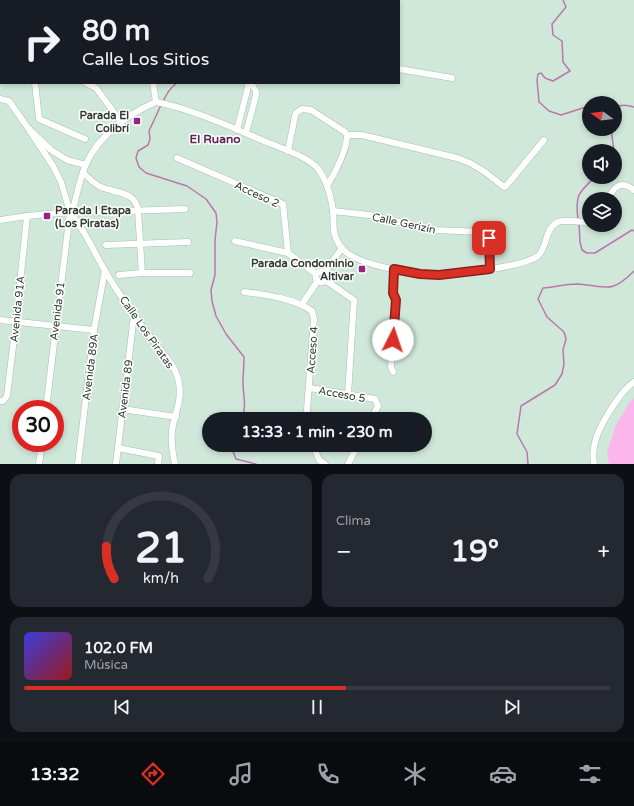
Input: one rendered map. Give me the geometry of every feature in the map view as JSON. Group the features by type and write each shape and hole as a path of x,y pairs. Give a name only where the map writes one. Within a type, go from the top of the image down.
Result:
{"street":[{"path":"400,69 452,78"},
{"path":"36,84 39,119 85,139"},
{"path":"88,84 96,88 121,122"},
{"path":"153,84 156,102"},
{"path":"237,130 250,84"},
{"path":"246,134 256,95 256,91 251,84"},
{"path":"0,99 9,101 53,166 61,182 70,212"},
{"path":"0,220 70,212 73,209 86,165 93,152 109,133 121,122 136,111 156,102 183,109 288,151 313,163 327,186 333,211 334,233 342,248 353,257 394,269 420,274 439,275 490,269 530,260 539,255 548,231 552,225 557,222 582,221"},
{"path":"288,151 295,116 296,113 302,109 311,110 343,130 347,135 346,145 333,176 327,186"},
{"path":"28,128 59,156 67,160 86,165"},
{"path":"347,135 362,135 457,158 470,163 485,172 504,187 544,140"},
{"name":"Acceso 2","path":"177,158 283,204 288,253"},
{"path":"83,173 96,185 121,192 132,198 138,205 142,273"},
{"path":"612,192 615,188 622,185 628,186 634,190"},
{"path":"96,212 185,209"},
{"name":"Calle Gerizín","path":"333,211 369,215 434,230 482,232 489,238 490,269"},
{"name":"Calle Los Piratas","path":"70,212 79,223 105,270 134,315 169,360 177,374 180,390 171,446 175,464"},
{"name":"Avenida 91","path":"47,400 70,212"},
{"name":"Avenida 91A","path":"2,401 7,396 27,216"},
{"path":"235,241 288,253 316,274 316,279 318,282"},
{"path":"106,244 188,242"},
{"path":"324,273 342,248"},
{"path":"393,372 391,366 396,300 393,293 394,269"},
{"name":"Avenida 89A","path":"78,464 94,330 105,270"},
{"path":"119,276 142,273 190,272"},
{"path":"316,274 319,272 324,273"},
{"path":"324,273 326,275 325,280"},
{"path":"244,292 265,295 302,304 318,282 325,280"},
{"path":"325,280 354,300 348,394"},
{"name":"Acceso 4","path":"302,304 312,311 314,318 307,412"},
{"name":"Avenida 89","path":"116,464 134,315"},
{"path":"0,320 94,330"},
{"path":"594,464 593,451 598,434 615,403 623,392 634,382"},
{"name":"Acceso 5","path":"310,388 375,399 378,406 375,412"},
{"path":"122,409 176,417"},
{"path":"118,448 159,456 158,464"},
{"path":"39,464 41,452"},
{"path":"316,452 319,460 325,464"},
{"path":"348,464 354,452"}],"shaded area":[{"path":"634,398 634,464 609,464 607,453 616,425 629,403"}],"waterway":[{"path":"563,0 566,7 552,24 553,35 562,41 563,62 570,71 553,81 545,78 541,73 538,74 537,80 539,102 549,111 561,115 582,108"},
{"path":"163,102 168,91 176,84"},
{"path":"161,105 149,131 150,139 148,145 138,151 136,158 139,167 146,173 187,186 206,199 216,213 215,275 211,290 212,301 216,316 226,334 244,357 243,383 245,406 244,412"},
{"path":"622,105 634,107"},
{"path":"612,136 613,144"},
{"path":"578,220 577,205 579,195 588,184"},
{"path":"579,223 582,250 587,253 595,253 632,230 634,231"},
{"path":"528,464 527,452 517,434 521,406 555,385 562,374 564,364 563,350 566,339 564,332 547,317 538,299 543,288 569,284 608,287 626,279 634,271"},
{"path":"233,452 236,459 256,464"}],"place":[{"name":"Parada El Colibrí","path":"137,121"},
{"name":"Parada I Etapa (Los Piratas)","path":"47,216"},
{"name":"Parada Condominio Altivar","path":"362,269"}],"district":[{"name":"El Ruano","path":"215,139"}],"route":[{"path":"393,340 396,300 393,293 394,269 420,274 439,275 490,269 489,238"}]}
